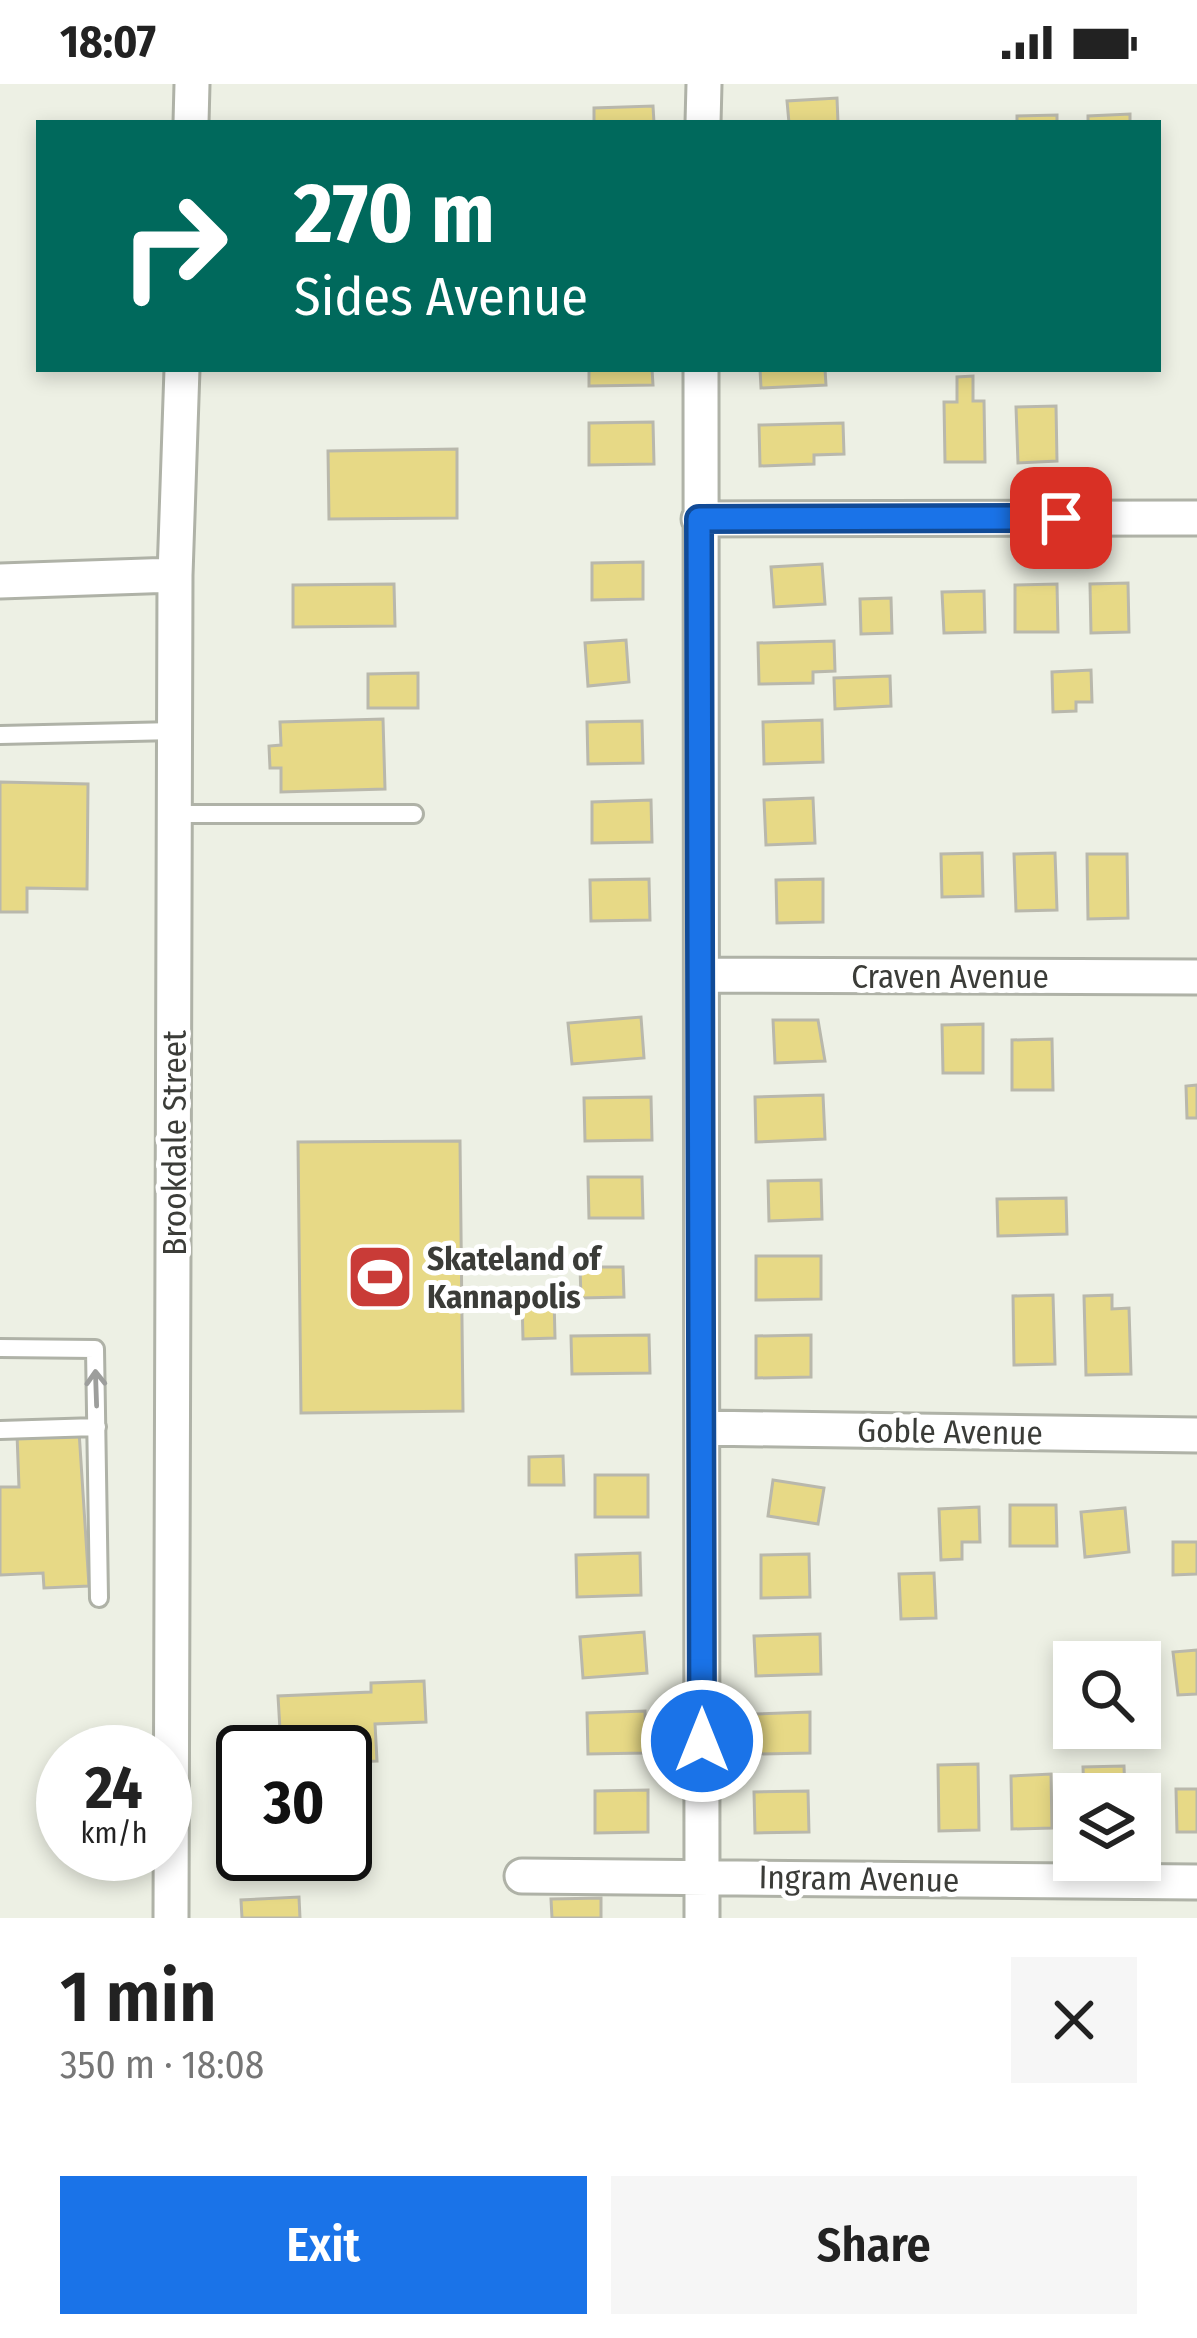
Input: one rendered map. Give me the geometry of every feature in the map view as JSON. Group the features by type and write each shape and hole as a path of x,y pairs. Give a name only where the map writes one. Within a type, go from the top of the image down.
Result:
{"street":[{"path":"190,120 192,84"},
{"path":"703,120 704,84"},
{"name":"Brookdale Street","path":"171,1918 176,575 182,372"},
{"path":"701,372 702,1918"},
{"path":"699,519 1197,518"},
{"path":"0,581 176,575"},
{"name":"Craven Avenue","path":"704,975 1197,977"},
{"name":"Goble Avenue","path":"702,1428 1197,1435"},
{"name":"Ingram Avenue","path":"522,1876 1197,1882"}],"lane":[{"path":"0,735 175,731"},
{"path":"175,814 414,814"},
{"path":"0,1348 95,1348 100,1598"},
{"path":"0,1430 98,1427"}],"building":[{"path":"837,98 838,120 789,120 787,101"},
{"path":"653,106 654,120 594,120 594,108"},
{"path":"1130,114 1130,120 1088,120 1088,116"},
{"path":"1057,115 1057,120 1017,120 1017,116"},
{"path":"589,372 652,372 653,385 589,386"},
{"path":"760,372 825,372 826,385 761,388"},
{"path":"973,376 973,401 984,401 985,462 945,462 944,402 957,402 957,377"},
{"path":"1056,406 1057,461 1018,463 1016,407"},
{"path":"653,422 654,464 589,465 589,423"},
{"path":"843,423 844,454 814,455 814,464 760,466 759,425"},
{"path":"457,449 457,518 329,519 328,451"},
{"path":"643,562 643,599 592,600 592,563"},
{"path":"822,564 825,604 774,607 771,567"},
{"path":"1128,583 1129,632 1091,633 1090,584"},
{"path":"394,584 395,626 293,627 293,585"},
{"path":"1057,584 1058,632 1015,632 1015,585"},
{"path":"984,591 985,632 944,633 942,592"},
{"path":"891,598 892,633 861,634 860,599"},
{"path":"626,640 629,682 588,686 585,643"},
{"path":"834,641 835,671 813,672 813,683 759,684 758,643"},
{"path":"1091,670 1092,702 1076,702 1076,711 1053,712 1052,672"},
{"path":"418,673 418,708 368,708 368,674"},
{"path":"890,676 891,706 835,709 834,678"},
{"path":"383,719 385,789 281,792 281,768 270,768 269,746 281,745 280,722"},
{"path":"822,720 823,762 764,764 763,722"},
{"path":"642,721 643,763 588,764 587,722"},
{"path":"0,782 88,784 87,889 27,888 27,912 0,912"},
{"path":"813,798 815,843 766,845 764,800"},
{"path":"651,800 652,842 592,843 592,802"},
{"path":"982,853 983,896 942,897 941,854"},
{"path":"1055,853 1057,910 1016,911 1014,854"},
{"path":"1087,854 1127,854 1128,918 1088,919"},
{"path":"649,879 650,920 591,921 590,880"},
{"path":"823,879 823,922 777,923 776,880"},
{"path":"641,1017 644,1058 572,1064 568,1023"},
{"path":"773,1020 818,1020 825,1061 775,1063"},
{"path":"983,1024 983,1073 943,1073 942,1025"},
{"path":"1052,1039 1053,1090 1012,1090 1012,1040"},
{"path":"1197,1085 1197,1118 1187,1118 1186,1086"},
{"path":"823,1095 825,1139 756,1142 755,1097"},
{"path":"651,1097 652,1140 585,1141 584,1098"},
{"name":"Skateland of Kannapolis","path":"460,1141 463,1411 301,1413 298,1142"},
{"path":"588,1177 642,1177 643,1218 589,1218"},
{"path":"821,1180 822,1219 769,1221 768,1181"},
{"path":"1066,1198 1067,1234 998,1236 997,1199"},
{"path":"756,1256 821,1256 821,1299 756,1300"},
{"path":"580,1267 623,1267 624,1297 581,1298"},
{"path":"1053,1295 1055,1364 1014,1365 1013,1296"},
{"path":"1112,1295 1112,1309 1129,1308 1131,1374 1086,1375 1084,1296"},
{"path":"554,1298 555,1338 523,1339 522,1299"},
{"path":"649,1335 650,1373 572,1374 571,1336"},
{"path":"811,1335 811,1377 756,1378 756,1336"},
{"path":"79,1431 89,1586 44,1588 43,1573 0,1575 0,1487 19,1487 17,1434"},
{"path":"563,1456 564,1485 529,1485 529,1457"},
{"path":"595,1475 648,1475 648,1517 595,1517"},
{"path":"773,1480 824,1488 818,1524 768,1516"},
{"path":"1010,1505 1056,1505 1057,1546 1010,1546"},
{"path":"979,1507 980,1542 962,1542 962,1559 941,1560 939,1509"},
{"path":"1125,1508 1129,1552 1085,1557 1081,1512"},
{"path":"1173,1542 1197,1542 1197,1574 1173,1575"},
{"path":"640,1553 641,1595 577,1597 576,1555"},
{"path":"809,1554 810,1597 761,1598 761,1555"},
{"path":"934,1573 936,1618 901,1619 899,1574"},
{"path":"644,1632 647,1673 583,1678 580,1637"},
{"path":"820,1634 821,1674 756,1676 754,1636"},
{"path":"1197,1650 1197,1694 1178,1695 1173,1652"},
{"path":"424,1681 426,1722 375,1724 377,1761 372,1761 372,1725 280,1725 278,1696 371,1692 371,1683"},
{"path":"645,1711 646,1753 588,1754 587,1713"},
{"path":"810,1712 810,1753 756,1754 755,1714"},
{"path":"978,1764 979,1830 939,1831 938,1765"},
{"path":"1124,1766 1124,1773 1083,1773 1083,1767"},
{"path":"1051,1774 1052,1828 1012,1829 1011,1776"},
{"path":"1176,1789 1197,1789 1197,1832 1177,1832"},
{"path":"648,1790 648,1832 595,1833 595,1791"},
{"path":"808,1791 809,1832 755,1833 754,1792"},
{"path":"299,1897 300,1918 242,1918 241,1900"},
{"path":"601,1898 601,1918 552,1918 551,1899"}],"place":[{"name":"Skateland of Kannapolis","path":"380,1277"}],"route":[{"path":"702,1741 704,975 699,519 1061,518"}]}
